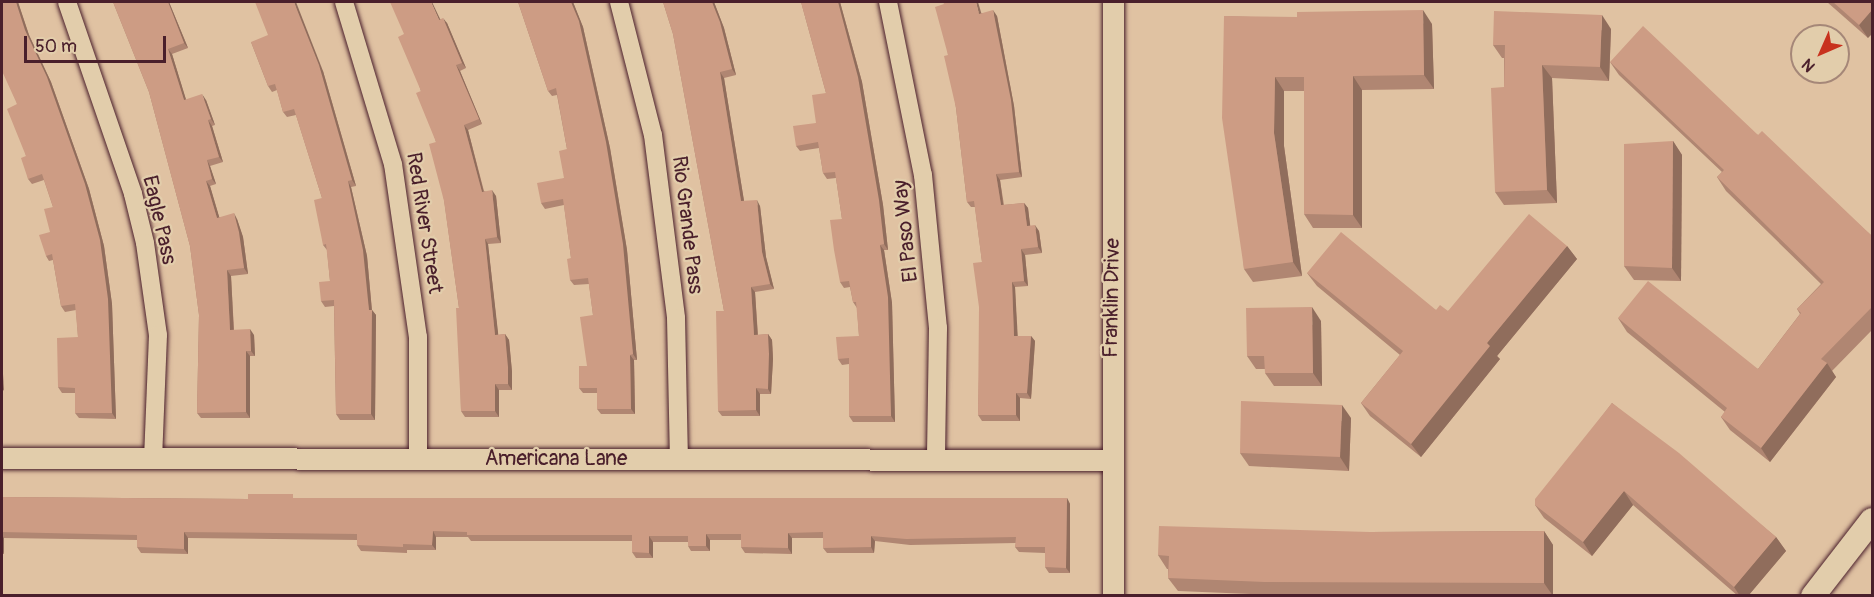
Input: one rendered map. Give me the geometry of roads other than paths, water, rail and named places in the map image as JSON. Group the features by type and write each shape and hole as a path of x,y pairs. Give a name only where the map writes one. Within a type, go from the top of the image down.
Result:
{"main road":[{"path":"1813,596 1872,520"}],"street":[{"name":"Eagle Pass","path":"67,2 133,194 145,243 158,335 153,458"},
{"name":"Red River Street","path":"344,2 393,164 418,337 418,459"},
{"name":"Rio Grande Pass","path":"619,2 653,135 676,318 679,459"},
{"name":"El Paso Way","path":"888,2 923,175 938,328 936,460"},
{"name":"Franklin Drive","path":"1113,2 1110,460 1113,596"},
{"name":"Americana Lane","path":"2,458 1110,460"}]}
